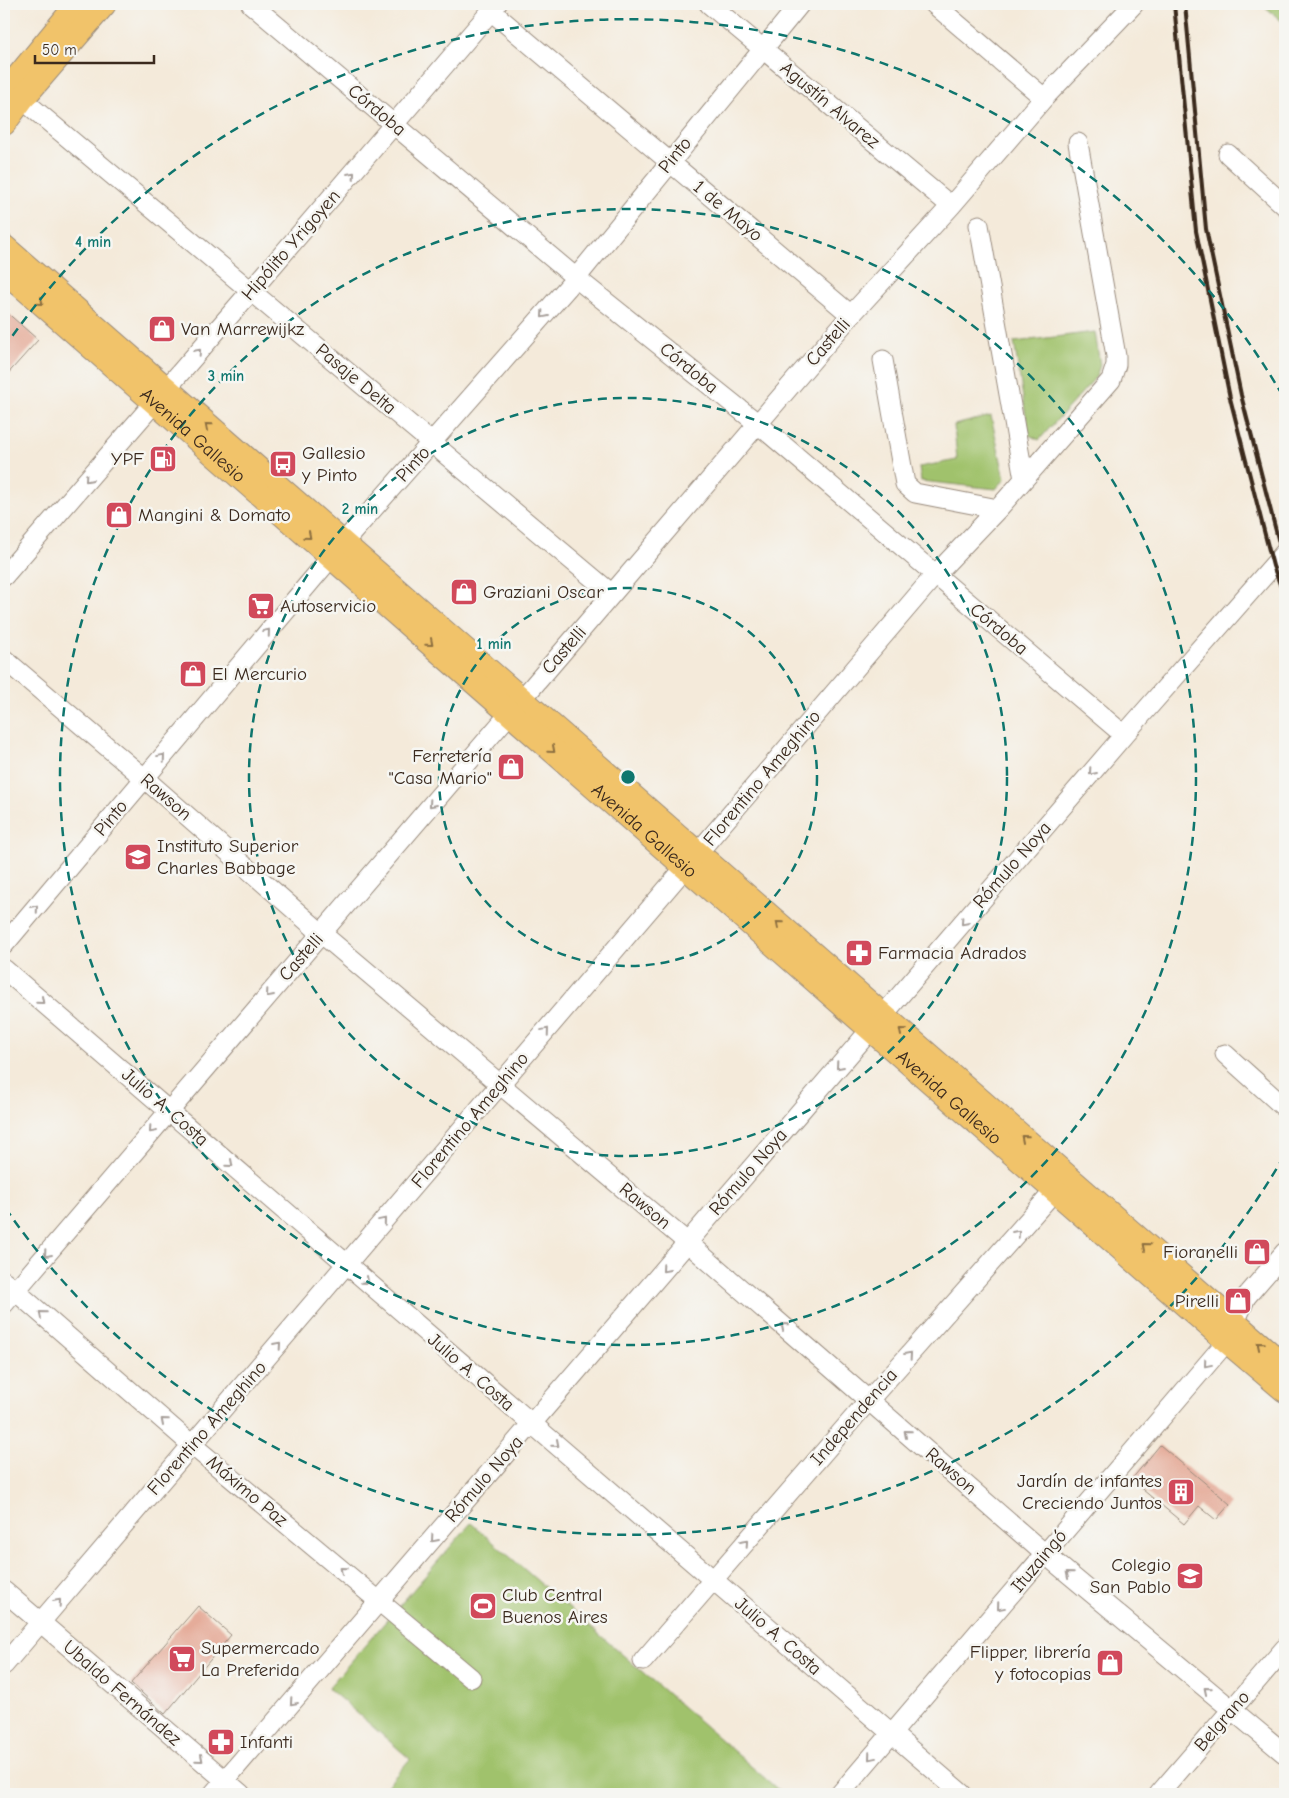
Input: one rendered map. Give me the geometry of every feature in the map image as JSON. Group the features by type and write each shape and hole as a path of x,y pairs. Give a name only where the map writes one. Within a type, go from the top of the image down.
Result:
{"main road":[{"path":"4,123 11,94 78,4"},
{"path":"11,94 104,4"},
{"name":"Avenida Gallesio","path":"4,247 160,396"},
{"name":"Avenida Gallesio","path":"4,270 160,396 516,706 1231,1332 1285,1390"},
{"name":"Avenida Gallesio","path":"1231,1332 1285,1367"}],"street":[{"name":"Córdoba","path":"251,4 576,278 757,423 1124,735"},
{"name":"Agustín Alvarez","path":"709,4 950,206"},
{"name":"Pinto","path":"4,945 337,550 576,278 800,4"},
{"name":"Castelli","path":"8,1292 169,1111 851,315 950,206 1044,98 1134,4"},
{"name":"Hipólito Yrigoyen","path":"4,576 251,292 494,7"},
{"name":"1 de Mayo","path":"494,7 670,162 851,315"},
{"path":"945,7 1044,98"},
{"name":"Pasaje Delta","path":"11,94 432,442 612,594"},
{"name":"Florentino Ameghino","path":"4,1665 935,576 998,509 1111,380 1116,365 1116,356 1078,143"},
{"path":"1228,154 1285,206"},
{"path":"979,225 1024,480"},
{"path":"883,360 905,484 915,493 998,509"},
{"name":"Rómulo Noya","path":"219,1788 1124,735 1285,552"},
{"name":"Rawson","path":"4,659 144,778 321,933 688,1243 1045,1554 1285,1754"},
{"name":"Julio A. Costa","path":"4,969 962,1794"},
{"path":"1225,1054 1285,1108"},
{"name":"Independencia","path":"643,1661 869,1400 1061,1183"},
{"name":"Ituzaingó","path":"840,1794 1231,1332 1246,1297 1285,1252"},
{"name":"Máximo Paz","path":"8,1292 471,1678"},
{"name":"Ubaldo Fernández","path":"4,1590 219,1788 241,1794"},
{"name":"Belgrano","path":"1159,1794 1285,1648"}],"green space":[{"path":"1262,4 1285,4 1285,24"},
{"path":"1095,332 1100,365 1096,377 1039,440 1029,435 1014,342"},
{"path":"991,416 1005,479 996,489 921,481 919,467 957,460 954,425"},
{"name":"Club Central Buenos Aires","path":"471,1523 783,1794 380,1794 410,1759 328,1688"}],"building":[{"path":"4,310 38,340 4,378"},
{"name":"Jardín de infantes Creciendo Juntos","path":"1160,1445 1230,1504 1216,1520 1199,1506 1184,1524 1131,1480"},
{"name":"Supermercado La Preferida","path":"198,1606 231,1635 165,1714 131,1683"}],"railway":[{"path":"1174,4 1196,231 1230,398 1273,566 1285,597"},
{"path":"1185,4 1206,229 1241,395 1285,566"}],"place":[{"name":"Van Marrewijkz","path":"162,329"},
{"name":"YPF","path":"163,459"},
{"name":"Gallesio y Pinto","path":"283,464"},
{"name":"Mangini & Domato","path":"119,515"},
{"name":"Graziani Oscar","path":"464,592"},
{"name":"Autoservicio","path":"261,606"},
{"name":"El Mercurio","path":"193,674"},
{"name":"Ferretería \"Casa Mario\"","path":"511,767"},
{"name":"Instituto Superior Charles Babbage","path":"138,857"},
{"name":"Farmacia Adrados","path":"859,953"},
{"name":"Fioranelli","path":"1257,1252"},
{"name":"Pirelli","path":"1238,1301"},
{"name":"Jardín de infantes Creciendo Juntos","path":"1181,1492"},
{"name":"Colegio San Pablo","path":"1190,1576"},
{"name":"Club Central Buenos Aires","path":"483,1606"},
{"name":"Supermercado La Preferida","path":"182,1659"},
{"name":"Flipper, librería y fotocopias","path":"1110,1663"},
{"name":"Infanti","path":"221,1742"}]}
